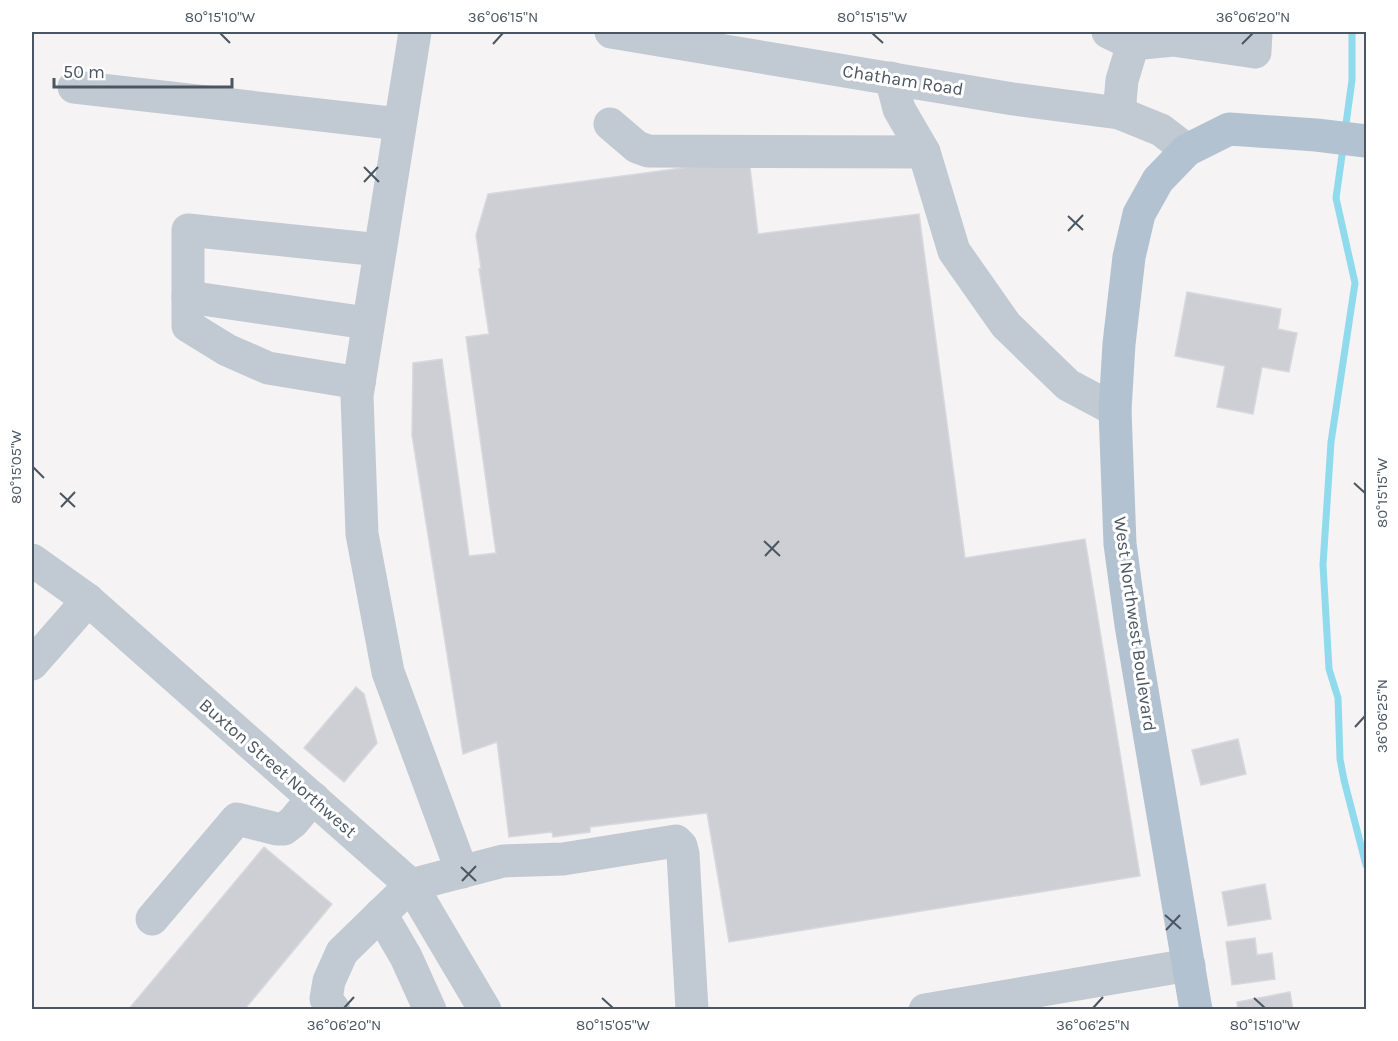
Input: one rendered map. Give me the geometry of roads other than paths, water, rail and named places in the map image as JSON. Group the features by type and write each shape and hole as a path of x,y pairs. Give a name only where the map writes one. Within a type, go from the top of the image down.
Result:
{"main road":[{"name":"West Northwest Boulevard","path":"1196,1010 1131,626 1120,544 1115,410 1119,344 1129,257 1139,214 1158,180 1187,150 1229,129 1363,141"}],"street":[{"path":"415,32 358,383 362,534 388,672 462,872"},
{"name":"Chatham Road","path":"611,32 674,37 1013,99 1119,113 1161,130 1187,150"},
{"path":"1119,113 1122,80 1120,38 1175,35 1255,52 1256,32"},
{"path":"891,78 899,109 924,152 954,251 1006,326 1068,385 1115,410"},
{"path":"74,87 399,124"},
{"path":"610,124 638,147 648,152 924,152"},
{"path":"358,383 268,368 227,350 188,326 188,230 380,250"},
{"path":"188,297 367,323"},
{"name":"Buxton Street Northwest","path":"32,560 88,600 411,885 485,1010"},
{"path":"32,664 88,600"},
{"path":"152,919 237,819 284,829 313,798"},
{"path":"334,1010 326,999 329,981 342,952 411,885 503,861 563,859 676,841 681,846 683,854 692,1010"},
{"path":"381,914 406,957 430,1010"},
{"path":"925,1010 1189,965"}],"waterway":[{"path":"1345,131 1352,80 1352,32"},
{"path":"1343,148 1336,198 1355,283 1331,442 1323,565 1329,669 1338,698 1340,759 1366,865"}]}
